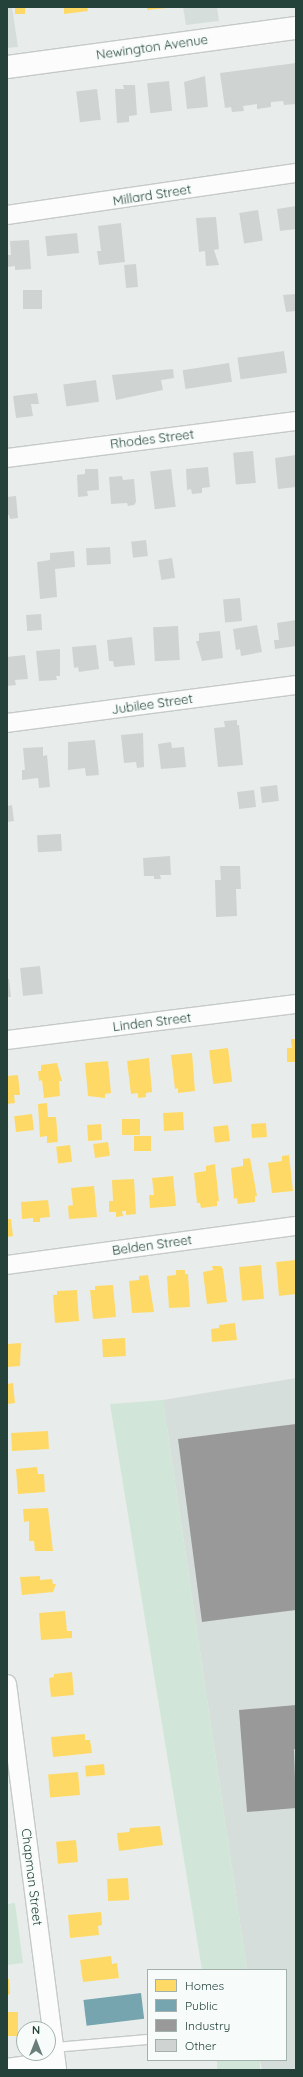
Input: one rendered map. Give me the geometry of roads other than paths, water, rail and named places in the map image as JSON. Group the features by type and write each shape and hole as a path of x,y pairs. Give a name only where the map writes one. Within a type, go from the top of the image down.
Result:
{"main road":[{"name":"Newington Avenue","path":"7,67 296,28"}],"street":[{"name":"Millard Street","path":"7,215 296,173"},
{"name":"Rhodes Street","path":"7,458 296,421"},
{"name":"Jubilee Street","path":"7,723 296,684"},
{"name":"Linden Street","path":"7,1040 296,1004"},
{"name":"Belden Street","path":"7,1264 296,1226"},
{"name":"Chapman Street","path":"7,1684 51,2021"},
{"path":"7,2068 45,2061"}],"lane":[{"path":"56,2059 147,2039"}]}
